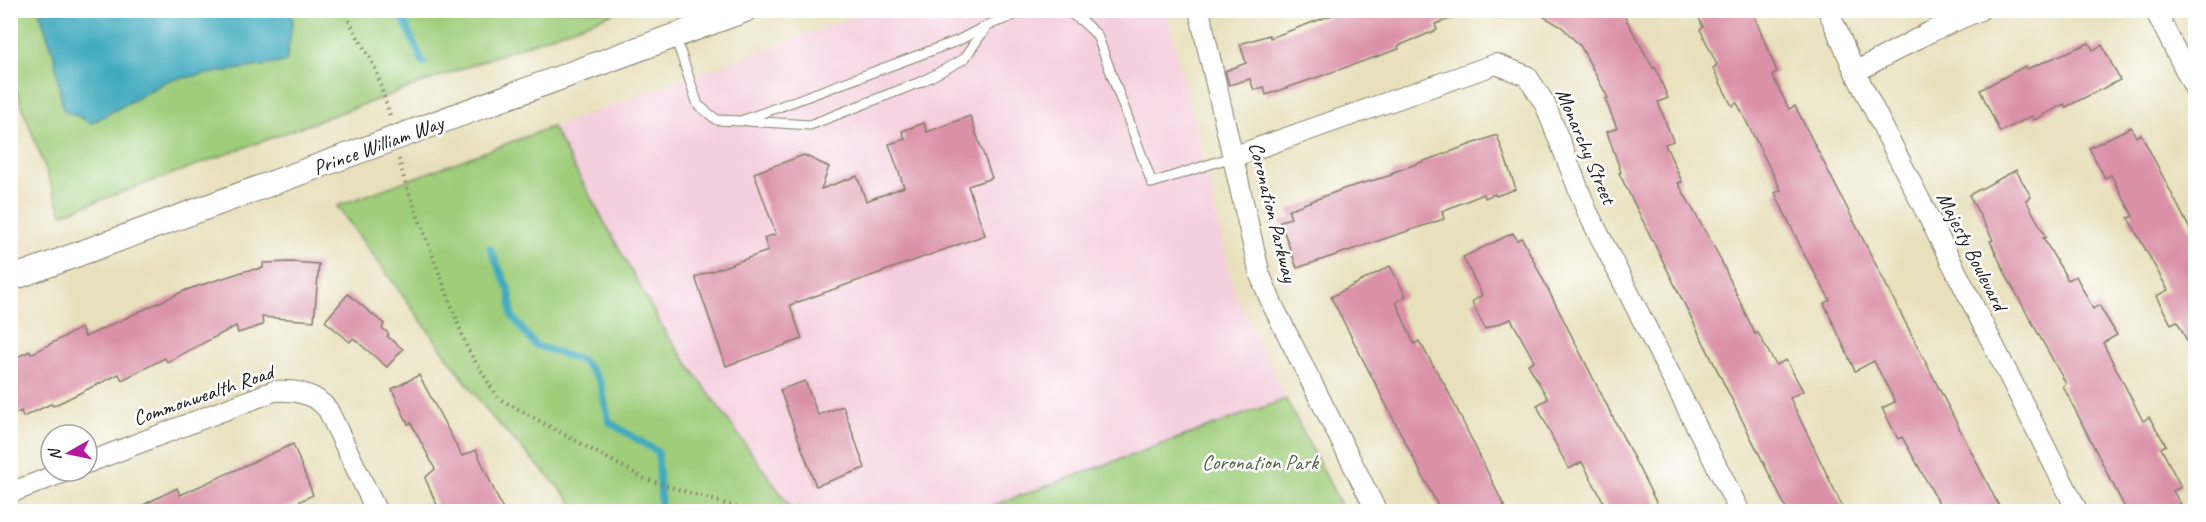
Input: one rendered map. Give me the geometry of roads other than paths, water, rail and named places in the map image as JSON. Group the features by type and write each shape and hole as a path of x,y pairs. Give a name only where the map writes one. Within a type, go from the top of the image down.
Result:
{"street":[{"name":"Prince William Way","path":"10,279 745,10"},
{"name":"Coronation Parkway","path":"1199,10 1235,156 1260,275 1273,306 1377,512"},
{"name":"Majesty Boulevard","path":"1828,10 1855,72 2078,512"},
{"path":"1855,72 1930,32 1980,10"},
{"path":"2155,10 2196,91"},
{"name":"Monarchy Street","path":"1235,156 1496,64 1527,76 1545,104 1587,211 1740,512"},
{"name":"Commonwealth Road","path":"99,458 274,391 291,390 321,401 328,410 377,512"},
{"path":"10,493 39,482"}],"lane":[{"path":"741,120 957,41 1028,10"},
{"path":"1065,10 1097,35 1152,183 1235,156"},
{"path":"675,36 698,105 717,120 810,125 923,81 964,59 988,26"}],"water":[{"path":"290,10 293,20 286,62 169,80 92,123 63,110 54,55 39,11"}],"waterway":[{"path":"399,10 423,63"},
{"path":"490,248 510,293 512,316 535,345 583,361 600,381 609,422 658,452 661,506 666,512"}],"park label":[{"name":"Coronation Park","path":"1260,462"}]}
